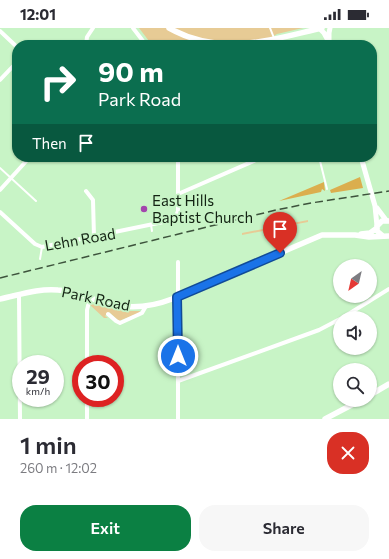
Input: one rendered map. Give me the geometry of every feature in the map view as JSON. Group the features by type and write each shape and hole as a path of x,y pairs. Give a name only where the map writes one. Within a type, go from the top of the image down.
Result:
{"main road":[{"path":"169,28 191,38 201,40"},
{"path":"278,40 321,28"},
{"name":"Park Road","path":"355,235 370,233 382,221 388,221"},
{"path":"377,227 378,234 387,237"},
{"name":"Park Road","path":"0,299 52,290 68,291 118,306 146,306 161,303 177,297 320,235 327,234 387,237"},
{"path":"377,391 389,384"},
{"path":"325,419 348,407"}],"street":[{"path":"87,40 93,28"},
{"path":"133,28 142,40"},
{"path":"321,28 328,40"},
{"path":"330,28 330,40"},
{"path":"0,31 12,42"},
{"path":"0,80 12,67"},
{"path":"0,190 25,162"},
{"path":"178,162 178,194 252,162"},
{"path":"362,162 375,206 377,227"},
{"path":"86,191 93,200 94,237"},
{"name":"Lehn Road","path":"0,212 35,244 42,248 172,219 176,216 178,211 178,194"},
{"path":"375,206 388,221"},
{"path":"178,262 178,419"},
{"path":"354,311 389,289"},
{"path":"19,295 20,419"},
{"path":"87,355 87,310 90,298"},
{"name":"Park Road","path":"108,314 118,322 122,323 142,313 146,306"},
{"path":"178,381 320,330 333,323"},
{"path":"87,407 87,419"}],"lane":[{"path":"270,28 271,40"},
{"path":"320,162 328,189"},
{"path":"0,168 36,201"},
{"path":"151,224 152,232"},
{"path":"40,259 42,248"}],"shaded area":[{"path":"139,28 303,28 277,34 267,40 148,40"},
{"path":"360,177 363,188 331,193 330,190"},
{"path":"324,182 325,191 322,189 321,192 279,201"},
{"path":"308,220 308,222 270,229 270,232 264,234 263,231 242,235 242,233"},
{"path":"90,305 124,311 140,311 139,313 119,321 109,312 105,316 108,318 104,318"}],"railway":[{"path":"0,278 276,210 389,191"}],"place":[{"name":"East Hills Baptist Church","path":"144,209"}],"route":[{"path":"178,356 177,297 280,253"}]}
